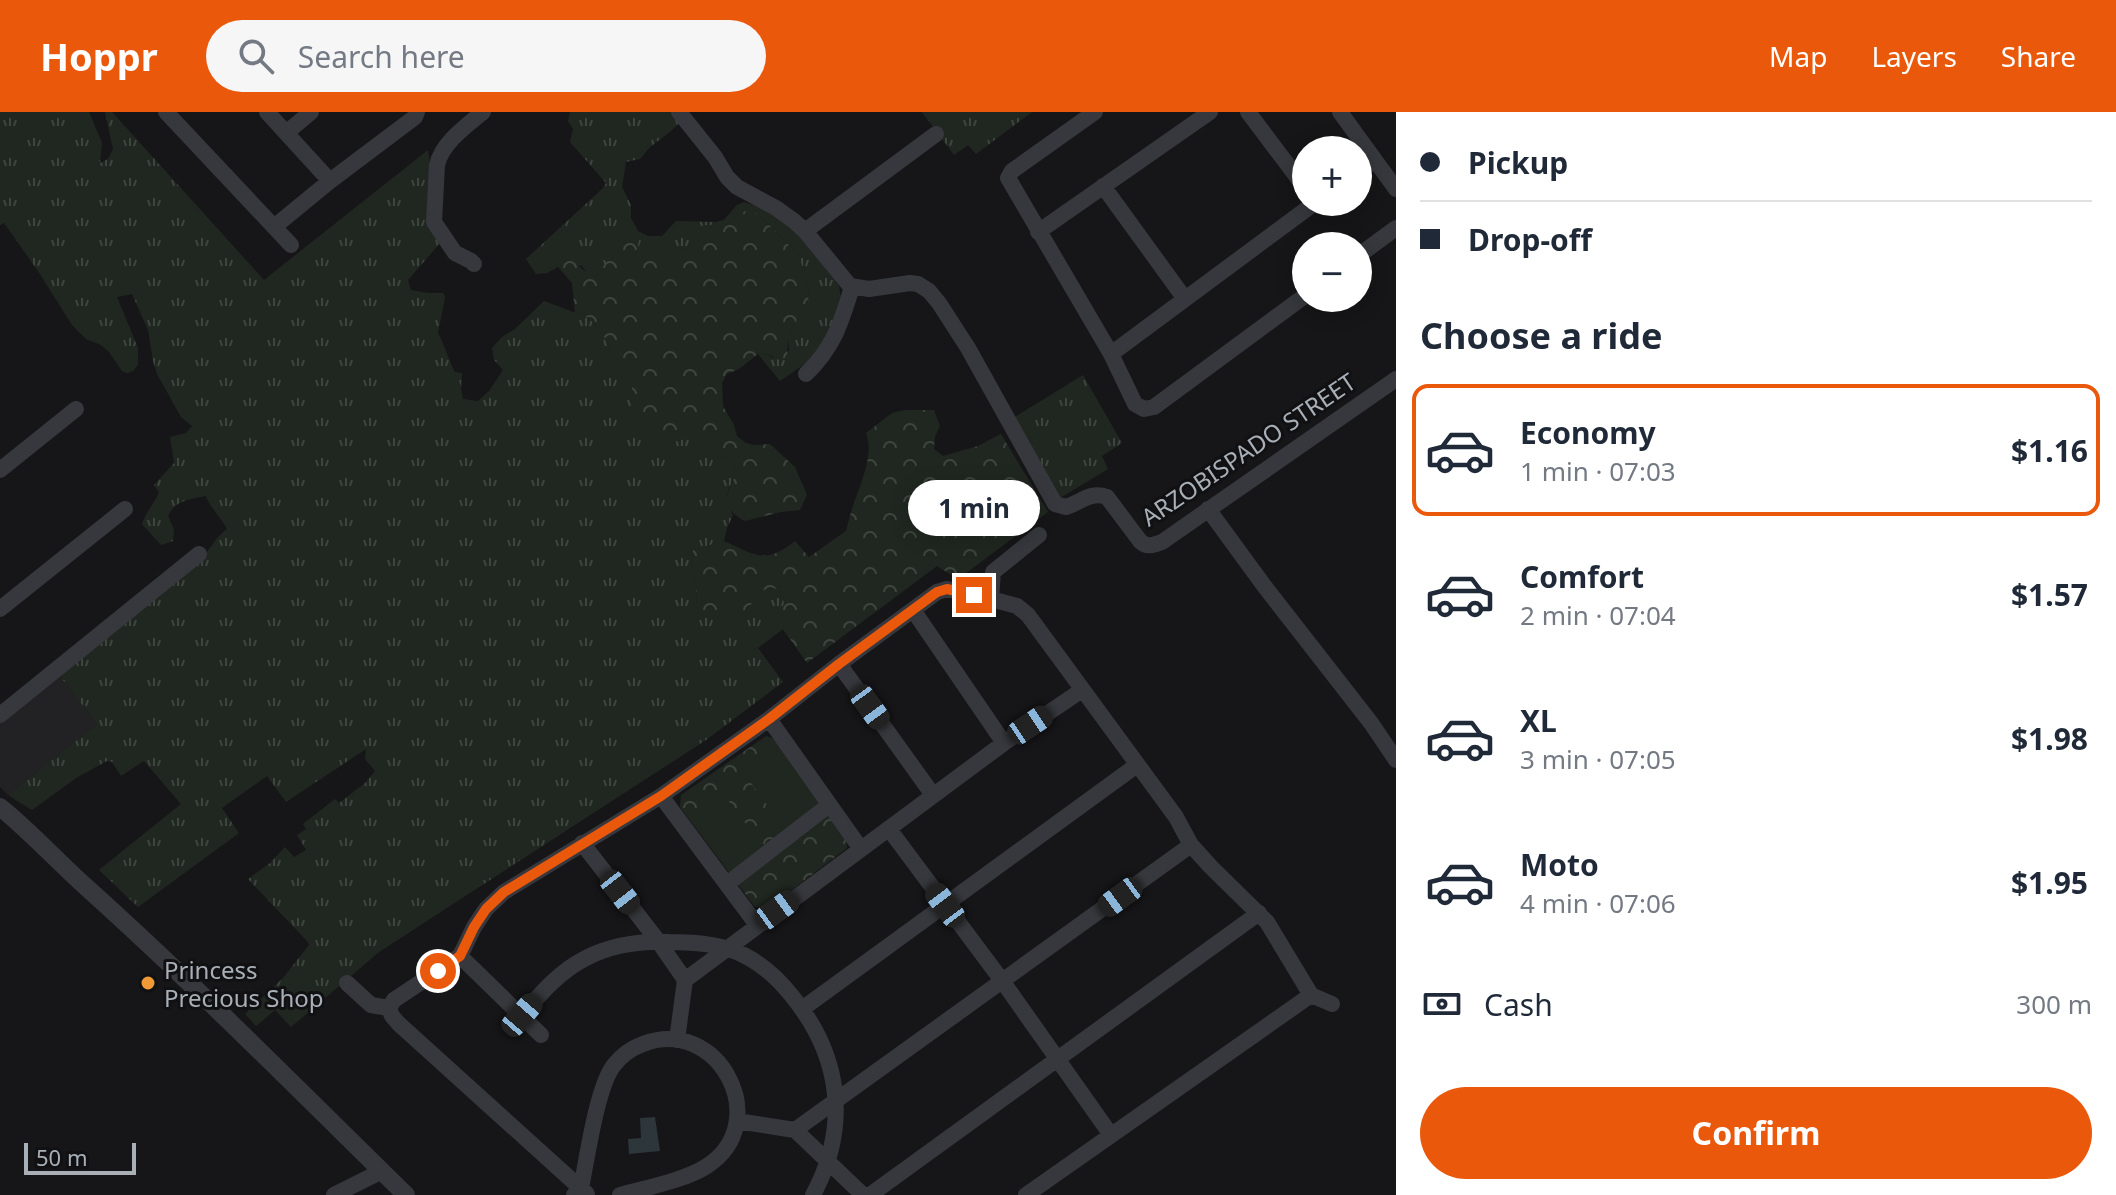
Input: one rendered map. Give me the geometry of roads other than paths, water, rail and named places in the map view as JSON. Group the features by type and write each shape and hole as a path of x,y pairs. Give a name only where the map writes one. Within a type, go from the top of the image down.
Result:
{"street":[{"path":"166,112 291,245"},
{"path":"267,112 330,181"},
{"path":"286,133 311,112"},
{"path":"274,227 415,117 417,112"},
{"path":"474,264 455,253 434,222 437,165 438,158 451,141 483,112"},
{"path":"679,112 727,177 737,187 776,208 805,231 852,287 837,333 828,350 806,374"},
{"path":"1095,112 1009,174 1008,178 1111,354 1135,404 1144,409 1154,407 1292,305"},
{"path":"1038,232 1210,112"},
{"path":"1248,112 1292,170"},
{"path":"1340,112 1396,189"},
{"path":"805,231 936,134"},
{"path":"1103,186 1185,299"},
{"path":"1111,354 1297,216"},
{"path":"1372,246 1396,228"},
{"name":"ARZOBISPADO STREET","path":"852,287 866,289 910,283 922,286 933,296 968,348 1053,501 1058,506 1068,507 1089,496 1104,496 1140,541 1150,546 1162,542 1396,379"},
{"path":"0,470 76,409"},
{"path":"0,609 125,509"},
{"path":"1208,509 1396,760"},
{"path":"991,599 993,572 1039,535"},
{"path":"0,715 199,554"},
{"path":"389,1008 394,1000 460,956 486,909 504,892 661,796 937,592 947,589 1017,606 1028,615 1176,817 1191,845 1267,922 1311,995 1332,1004"},
{"path":"913,610 1004,743"},
{"path":"839,664 933,795"},
{"path":"685,980 1004,743 1082,690"},
{"path":"769,719 861,849"},
{"path":"802,1009 1137,765"},
{"path":"661,796 757,925"},
{"path":"727,884 829,805"},
{"path":"0,807 186,978 406,1195"},
{"path":"889,829 1003,982 1111,1135"},
{"path":"582,843 685,980 677,1040"},
{"path":"795,1130 1191,845"},
{"path":"870,1195 1259,913"},
{"path":"522,1015 547,986 585,959 628,944 658,941 707,944 748,958 770,974 802,1009 827,1052 836,1103 834,1132 827,1163 813,1195"},
{"path":"460,956 541,1035"},
{"path":"347,983 371,1005 389,1008"},
{"path":"1026,1195 1311,995"},
{"path":"389,1008 399,1024 581,1193"},
{"path":"581,1193 602,1088 612,1067 638,1046 658,1040 698,1045 726,1072 736,1094 737,1121 727,1145 707,1167 620,1195"},
{"path":"737,1121 795,1130 863,1195"},
{"path":"334,1195 382,1171"}],"place":[{"name":"Princess Precious Shop","path":"148,983"}]}
